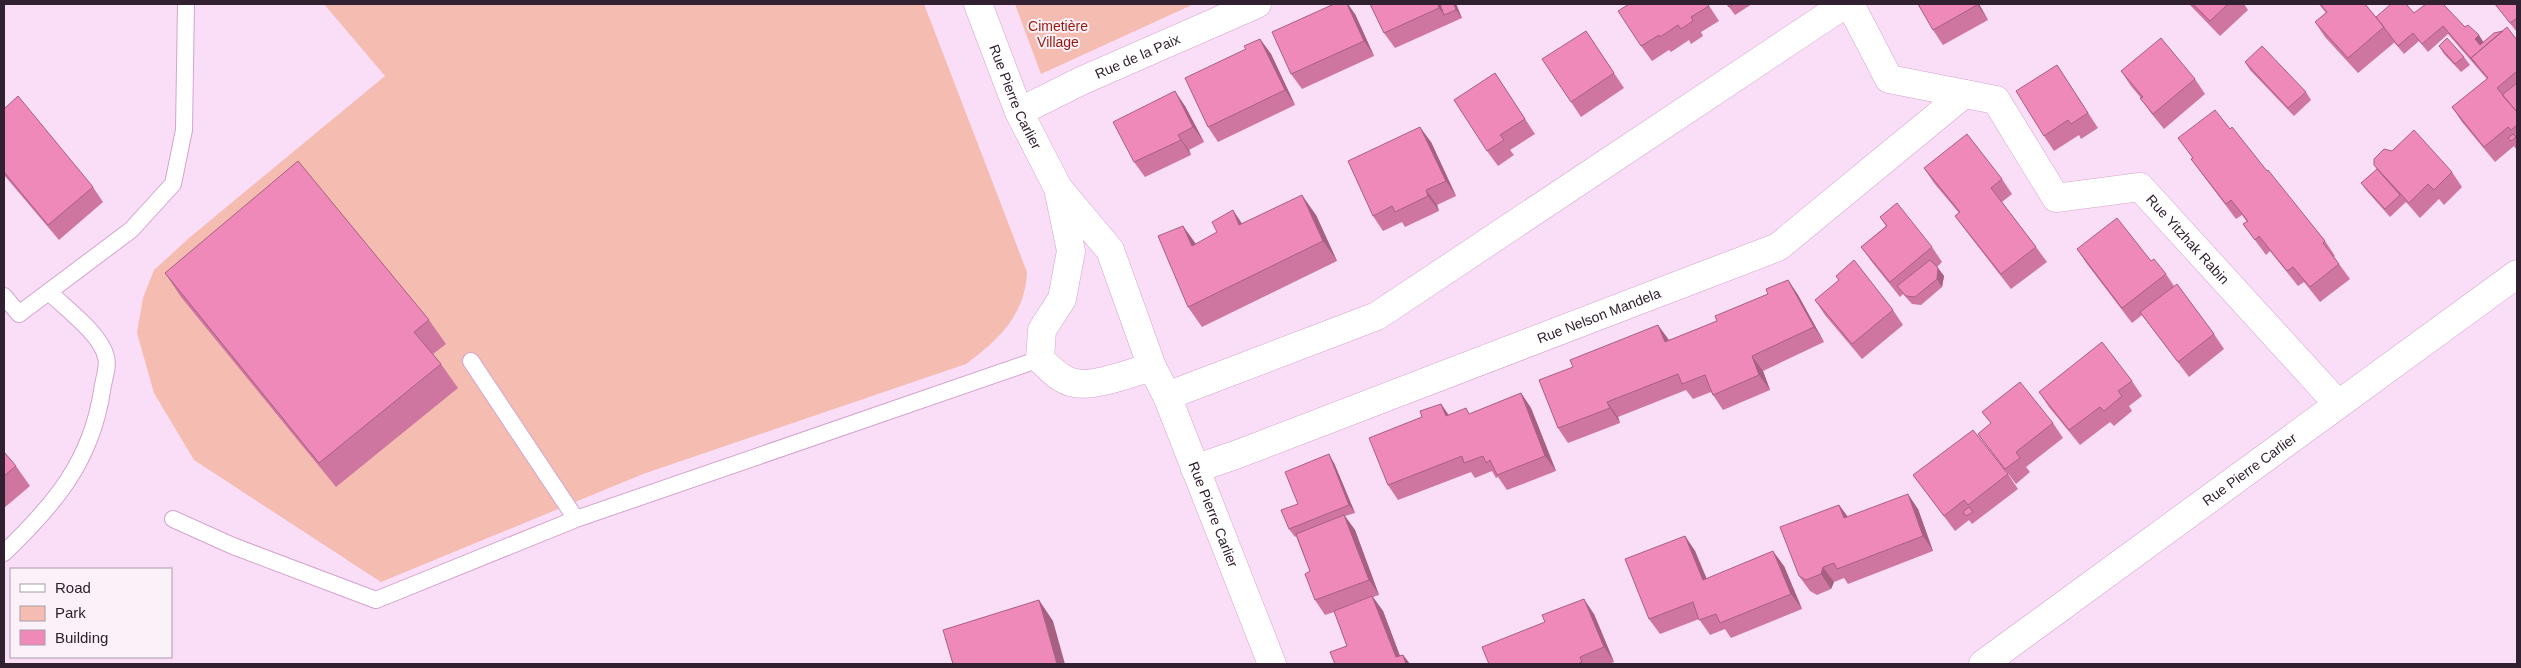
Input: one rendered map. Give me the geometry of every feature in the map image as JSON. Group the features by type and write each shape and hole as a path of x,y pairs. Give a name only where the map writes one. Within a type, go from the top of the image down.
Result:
{"street":[{"name":"Rue Pierre Carlier","path":"978,4 1019,112 1058,188 1110,250 1152,368 1167,396 1272,664"},
{"name":"Rue de la Paix","path":"1019,112 1081,81 1257,4"},
{"path":"1167,396 1377,316 1845,4"},
{"name":"Rue Yitzhak Rabin","path":"1850,4 1889,79 1996,100 2056,198 2140,187 2338,404"},
{"name":"Rue Nelson Mandela","path":"1195,469 1247,451 1778,246 1964,94"},
{"name":"Rue Pierre Carlier","path":"1040,359 1042,330 1062,299 1071,251 1058,188"},
{"name":"Rue Pierre Carlier","path":"1983,664 2517,274"},
{"path":"1040,359 1055,373 1074,383 1101,381 1152,368"}],"lane":[{"path":"4,296 18,314 131,230 173,184 184,130 186,4"},
{"path":"4,553 61,492 84,454 99,411 107,359 103,349 94,336 49,292"},
{"path":"172,519 233,546 376,600 576,518 1040,359"},
{"path":"471,361 576,518"}],"green space":[{"path":"324,4 924,4 1027,272 1025,287 1016,314 989,346 966,364 643,474 381,582 194,460 154,393 137,333 143,298 154,270 189,238 385,76"},
{"name":"Cimetière Village","path":"1015,4 1194,4 1041,74"}],"building":[{"path":"1334,4 1347,4 1364,41 1291,74 1272,32"},
{"path":"1370,4 1438,4 1439,8 1384,33"},
{"path":"1440,4 1454,4 1456,10 1444,15"},
{"path":"1629,4 1707,4 1709,6 1691,17 1693,21 1681,29 1678,25 1660,37 1659,35 1641,46 1618,11"},
{"path":"1918,4 1977,4 1977,5 1933,30"},
{"path":"2193,4 2228,4 2210,21"},
{"path":"2320,4 2365,4 2384,27 2348,58 2315,22 2327,12"},
{"path":"2391,4 2406,4 2414,13 2426,4 2443,4 2465,27 2468,25 2479,35 2475,39 2480,45 2494,33 2503,31 2471,58 2476,64 2443,26 2422,44 2413,33 2398,46 2376,17"},
{"path":"2495,4 2517,4 2517,18 2510,23"},
{"path":"2507,27 2517,40 2517,71 2497,88 2517,112 2517,125 2511,130 2508,127 2484,147 2452,107 2488,78 2471,58"},
{"path":"1586,31 1614,73 1571,102 1542,59"},
{"path":"2161,38 2195,79 2153,114 2140,98 2143,97 2121,71"},
{"path":"2447,38 2464,57 2455,64 2439,46"},
{"path":"1260,39 1285,90 1208,127 1185,78 1246,49 1244,46"},
{"path":"2262,46 2306,92 2288,108 2245,62"},
{"path":"2057,65 2088,113 2071,124 2068,120 2044,136 2016,91"},
{"path":"1495,73 1525,119 1500,135 1504,140 1487,151 1454,100"},
{"path":"2517,83 2517,112 2502,95"},
{"path":"1175,91 1193,127 1178,135 1181,140 1134,162 1113,122"},
{"path":"18,96 93,187 48,225 4,172 4,109"},
{"path":"2215,110 2268,170 2325,241 2323,243 2339,264 2310,287 2293,267 2287,271 2259,236 2255,240 2243,224 2248,221 2231,200 2226,204 2191,159 2193,158 2178,138"},
{"path":"1420,127 1446,181 1426,190 1428,196 1395,212 1392,206 1373,216 1348,161"},
{"path":"2414,130 2452,172 2434,190 2428,184 2409,203 2374,165 2374,159 2384,149 2392,151"},
{"path":"1967,134 2002,179 1991,188 2036,247 2001,274 1955,216 1960,212 1924,168"},
{"path":"2513,134 2516,137 2511,141 2508,138"},
{"path":"298,161 429,320 414,332 441,364 319,463 165,273"},
{"path":"2377,169 2400,195 2385,209 2361,183"},
{"path":"1302,195 1323,241 1188,307 1158,236 1183,226 1192,246 1217,232 1212,222 1233,210 1239,225"},
{"path":"1897,203 1932,247 1890,282 1861,247 1887,226 1880,217"},
{"path":"2117,218 2151,261 2154,259 2166,274 2122,308 2077,249"},
{"path":"1854,260 1893,310 1852,344 1815,300 1839,280 1836,276"},
{"path":"1930,260 1938,268 1937,279 1915,297 1906,296 1897,286"},
{"path":"1788,280 1814,327 1752,356 1759,375 1713,395 1705,375 1682,384 1678,374 1607,402 1610,408 1558,428 1539,380 1573,367 1570,360 1658,325 1665,342 1717,321 1715,316 1768,294 1766,289"},
{"path":"2177,284 2214,334 2178,362 2140,312"},
{"path":"2102,342 2132,381 2118,391 2122,396 2104,411 2100,407 2069,430 2039,392"},
{"path":"2020,382 2053,423 2016,452 2020,458 2005,469 1978,434 1991,423 1982,412"},
{"path":"1521,393 1545,456 1497,475 1490,460 1486,463 1483,456 1464,463 1462,456 1388,485 1369,438 1422,417 1420,411 1441,404 1446,416 1466,408 1469,414"},
{"path":"1973,430 2008,474 1968,505 1964,500 1944,516 1913,475"},
{"path":"4,452 16,466 4,476"},
{"path":"1329,454 1349,505 1289,529 1281,510 1298,504 1285,472"},
{"path":"1908,494 1923,536 1837,569 1834,563 1823,567 1821,574 1806,580 1799,576 1780,527 1839,505 1844,518"},
{"path":"1969,507 1973,512 1966,516 1963,512"},
{"path":"1344,515 1369,580 1315,600 1305,574 1310,571 1296,534"},
{"path":"1685,536 1703,580 1773,551 1791,594 1720,623 1716,614 1699,620 1693,602 1649,619 1625,559"},
{"path":"1372,596 1396,657 1403,655 1406,664 1335,664 1330,652 1347,646 1334,611"},
{"path":"1584,599 1604,647 1580,657 1582,662 1577,664 1489,664 1482,647 1545,622 1542,615"},
{"path":"1039,600 1057,664 953,664 943,630"}]}
